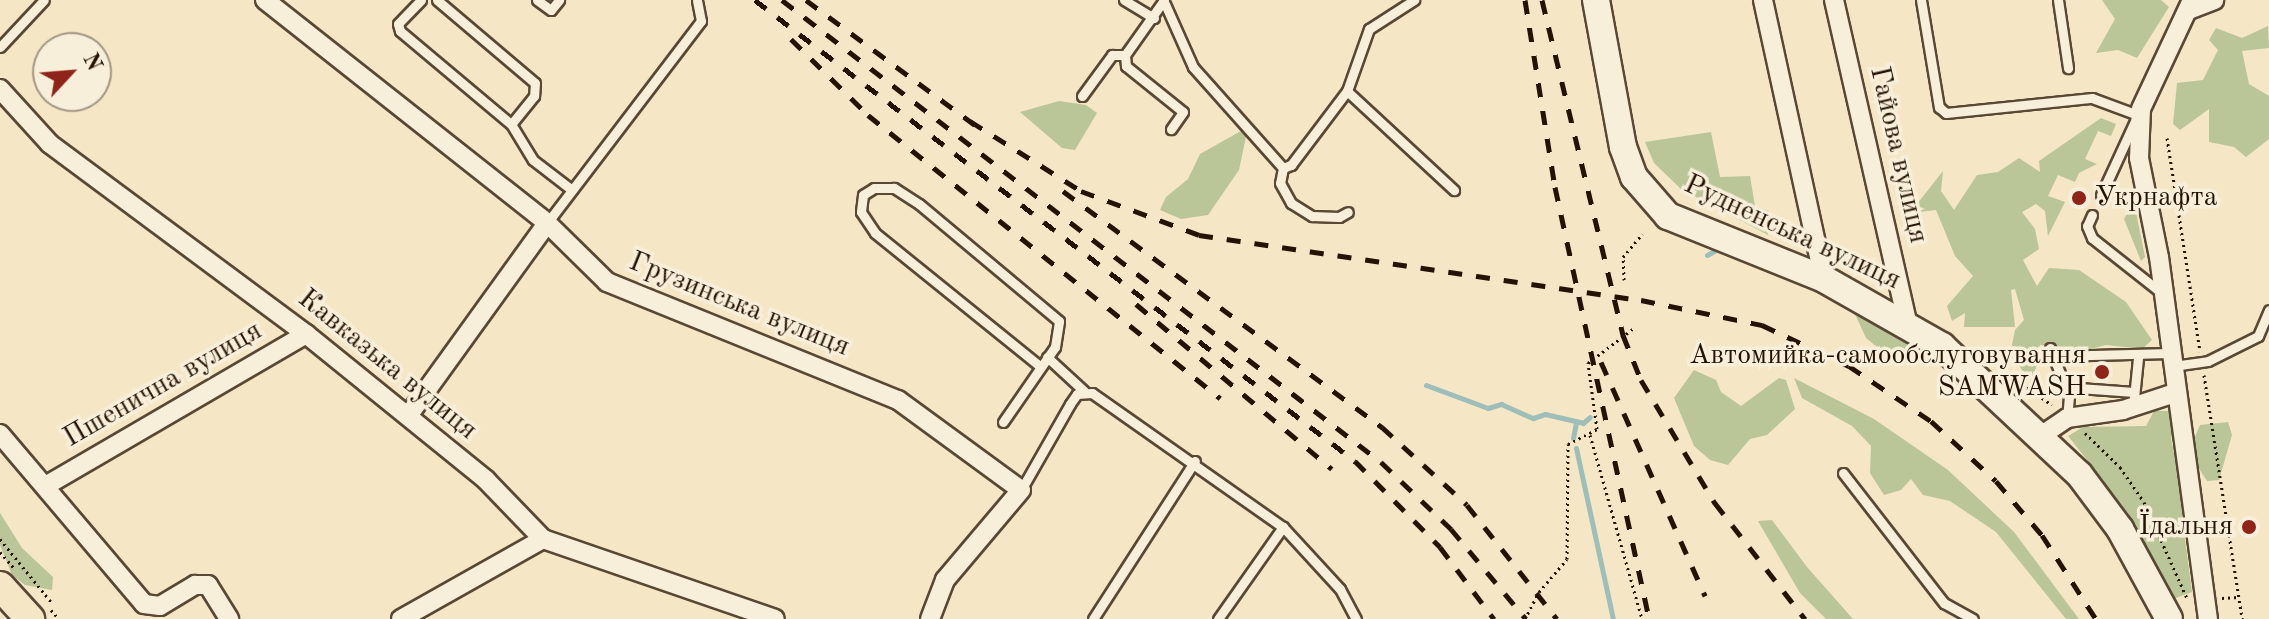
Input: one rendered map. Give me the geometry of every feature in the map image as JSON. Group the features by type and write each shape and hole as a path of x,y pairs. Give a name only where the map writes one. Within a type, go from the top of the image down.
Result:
{"main road":[{"path":"0,586 41,611"}],"street":[{"name":"Грузинська вулиця","path":"265,0 547,223 607,282 898,400 1021,490"},
{"name":"Рудненська вулиця","path":"1596,0 1623,147 1647,194 1668,216 1824,279 1907,322 1942,346 2042,435 2079,474 2120,529 2169,619"},
{"path":"1763,0 1824,279"},
{"name":"Гайова вулиця","path":"1834,0 1907,322"},
{"path":"2208,619 2163,294 2139,158 2139,112 2187,3 2214,0"},
{"name":"Кавказька вулиця","path":"0,89 50,144 306,334 486,480 543,539 775,619"},
{"path":"408,416 547,223"},
{"name":"Пшенична вулиця","path":"47,485 306,334"},
{"path":"2042,435 2067,418 2133,400 2175,397"},
{"path":"0,434 47,485 144,604 160,606 195,585 208,585 229,619"},
{"path":"930,619 945,580 1021,490"},
{"path":"401,619 543,539"}],"lane":[{"path":"0,47 44,0"},
{"path":"421,0 398,24 400,31 511,124 533,160 572,190"},
{"path":"437,0 535,83 534,96 511,124"},
{"path":"537,0 551,10 559,0"},
{"path":"547,223 701,21 697,0"},
{"path":"1124,0 1154,18"},
{"path":"1283,168 1291,165 1347,91 1369,29 1414,0"},
{"path":"1921,0 1939,107 1946,113 2092,98 2139,112 2101,195"},
{"path":"2058,0 2068,68"},
{"path":"1165,2 1125,55 1126,66 1183,112 1171,129"},
{"path":"1165,2 1193,67 1283,168"},
{"path":"1082,96 1112,55 1125,55"},
{"path":"1347,91 1454,190"},
{"path":"1283,168 1280,183 1291,203 1312,216 1339,217 1348,212"},
{"path":"1003,422 1055,347 1059,321 919,204 894,188 874,188 863,195 861,212 875,233 1040,366"},
{"path":"2092,215 2087,226 2092,238 2163,294"},
{"path":"2067,418 2065,387 2052,352 2202,362 2258,336 2269,310"},
{"path":"1047,357 1084,391 1195,461 1283,527 1340,589 1351,617"},
{"path":"2065,387 2133,400 2138,358"},
{"path":"1021,490 1070,404 1084,391"},
{"path":"1093,619 1195,461"},
{"path":"1843,473 1944,603 1973,619"},
{"path":"1218,619 1283,527"}],"path":[{"path":"2167,138 2242,619"},
{"path":"1624,280 1623,257 1642,234"},
{"path":"1525,619 1539,592 1567,559 1568,444 1580,441 1597,429 1588,363 1634,328"},
{"path":"1981,356 2052,405"},
{"path":"2085,433 2120,467 2144,502 2187,599"},
{"path":"1590,435 1642,619"},
{"path":"0,539 41,611"},
{"path":"2215,599 2239,597"}],"green space":[{"path":"2102,0 2161,0 2169,7 2137,58 2118,50 2096,53 2115,19"},
{"path":"2268,26 2269,48 2242,51 2249,84 2269,96 2269,139 2246,157 2234,147 2209,142 2209,109 2180,130 2173,124 2177,83 2203,80 2218,50 2209,40 2216,28 2242,38"},
{"path":"1059,101 1086,105 1097,113 1075,150 1062,148 1020,112"},
{"path":"2101,118 2116,124 2111,136 2098,131 2085,159 2097,164 2079,173 2075,182 2058,175 2048,196 2065,202 2048,236 2045,211 2036,204 2022,212 2035,229 2039,249 2023,260 2037,286 2049,268 2079,270 2126,302 2152,340 2142,349 2106,345 2079,352 2040,345 2033,383 2010,355 2015,330 2024,320 2015,289 2011,290 2015,327 1964,327 1965,313 1952,321 1947,306 1973,276 1955,256 1936,210 1919,212 1917,204 1943,171 1941,191 1954,210 1977,175 1998,172 2019,158 2040,172 2039,161"},
{"path":"1248,127 1239,170 1208,215 1181,219 1160,210 1166,197 1188,179 1200,154"},
{"path":"1711,132 1720,177 1750,176 1755,206 1769,211 1768,235 1681,189 1654,163 1645,142"},
{"path":"2134,202 2145,257 2141,261 2124,219"},
{"path":"1861,309 1910,332 1926,364 1882,351 1866,338 1855,314"},
{"path":"1694,370 1716,380 1721,392 1741,406 1779,378 1786,380 1795,409 1767,435 1750,439 1728,465 1710,460 1694,446 1674,398"},
{"path":"1794,378 1874,419 1948,470 2014,532 2079,619 2066,619 1996,532 1950,501 1923,495 1911,479 1901,490 1884,495 1870,473 1871,446 1852,426 1802,398"},
{"path":"2154,411 2170,411 2179,426 2171,438 2174,453 2187,456 2200,425 2228,422 2232,435 2219,480 2207,481 2194,461 2182,517 2192,592 2173,599 2128,513 2115,496 2107,495 2100,486 2104,481 2068,436 2083,427 2146,426"},
{"path":"0,513 22,548 53,577 52,590 25,585 12,575 0,545"},
{"path":"1772,520 1807,567 1853,619 1826,619 1800,593 1758,521"}],"waterway":[{"path":"1707,255 1716,250"},
{"path":"1426,385 1488,408 1501,404 1533,418 1545,414 1583,423 1590,417"},
{"path":"1573,438 1576,422"},
{"path":"1576,448 1613,619"}],"railway":[{"path":"755,0 1355,461 1440,547 1494,619"},
{"path":"782,0 1381,462 1451,529 1526,619"},
{"path":"806,0 976,126"},
{"path":"1525,0 1555,187 1649,619"},
{"path":"1542,0 1623,335 1641,380 1715,503 1805,619"},
{"path":"791,39 868,115 1220,398"},
{"path":"970,121 1081,191 1199,235 1641,300 1762,325 1849,366 1931,421 1996,481 2042,535 2096,619"},
{"path":"1063,191 1382,427 1467,505 1557,619"},
{"path":"1136,304 1332,469"},
{"path":"1601,362 1705,596"}],"place":[{"name":"Укрнафта","path":"2079,198"},
{"name":"Автомийка-самообслуговування SAMWASH","path":"2102,372"},
{"name":"Їдальня","path":"2249,527"}]}
